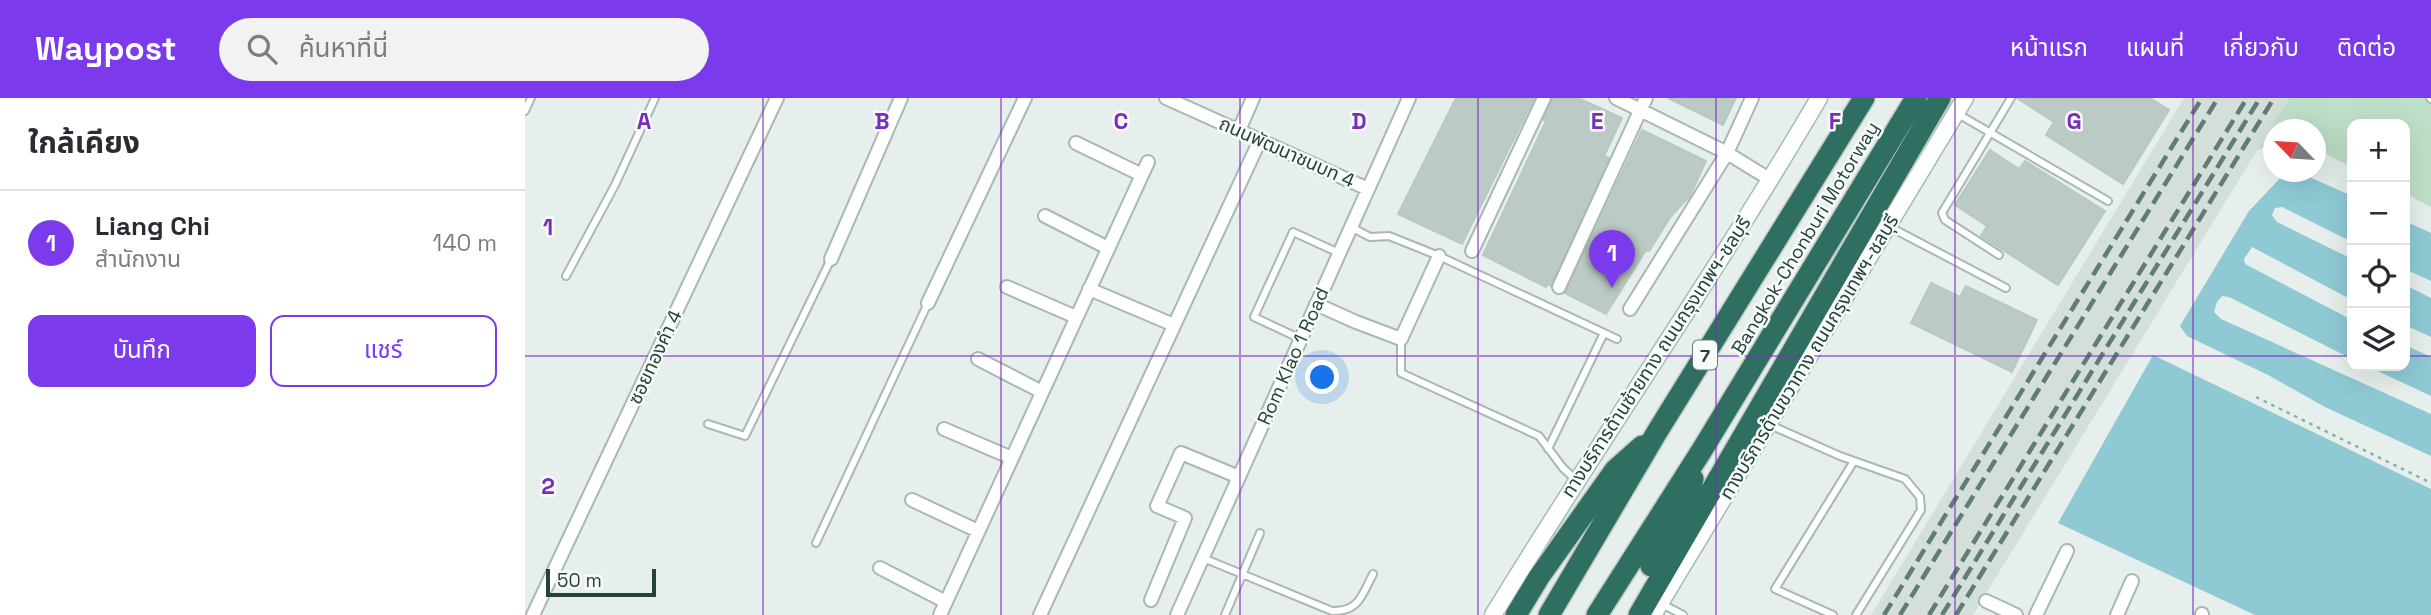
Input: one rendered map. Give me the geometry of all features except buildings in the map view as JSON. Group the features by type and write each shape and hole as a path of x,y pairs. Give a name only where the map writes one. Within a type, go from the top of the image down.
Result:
{"highway":[{"name":"Bangkok-Chonburi Motorway","path":"1549,615 1657,432 1864,98"},
{"name":"Bangkok-Chonburi Motorway","path":"1597,615 1702,450 1916,98"},
{"path":"1639,615 1940,98"},
{"path":"1516,615 1539,577 1615,470 1657,432"},
{"path":"1624,615 1683,510 1702,450"}],"main road":[{"name":"ทางบริการด้านซ้ายทาง ถนนกรุงเทพฯ-ชลบุรี","path":"1493,615 1576,480 1771,180 1819,98"},
{"name":"ทางบริการด้านขวาทาง ถนนกรุงเทพฯ-ชลบุรี","path":"1657,609 1961,105"}],"street":[{"name":"ซอยทองคำ 4","path":"533,615 777,98"},
{"path":"831,259 901,98"},
{"path":"928,303 1025,98"},
{"name":"ถนนพัฒนาชนบท 4","path":"1167,98 1368,189"},
{"path":"1238,130 1253,98"},
{"name":"Rom Klao 1 Road","path":"1177,615 1409,98"},
{"path":"1472,251 1543,98"},
{"path":"1616,98 1643,104 1771,180"},
{"path":"1629,309 1727,153 1752,98"},
{"path":"1559,287 1643,104"},
{"path":"1040,615 1260,140"},
{"path":"1076,143 1142,174"},
{"path":"940,615 1148,162"},
{"path":"1045,216 1108,248"},
{"path":"1317,304 1401,339 1439,256"},
{"path":"1007,287 1076,317"},
{"path":"1090,289 1174,325"},
{"path":"978,359 1042,392"},
{"path":"944,429 1012,458"},
{"path":"1151,600 1185,518 1157,506 1181,453 1239,477"},
{"path":"912,500 978,531"},
{"path":"2036,615 2067,551"},
{"path":"880,568 946,602"},
{"path":"2117,615 2132,581"},
{"path":"1986,601 2017,615"}],"lane":[{"path":"525,111 531,98"},
{"path":"566,276 615,185 655,98"},
{"path":"1999,256 1945,220 1942,213 2011,98"},
{"path":"1961,105 1990,132 2108,201"},
{"path":"1888,226 2006,288"},
{"path":"1351,227 1370,237 1389,236 1439,256 1617,339"},
{"path":"1301,339 1254,317 1293,232 1339,253"},
{"path":"708,424 745,436 831,259"},
{"path":"815,543 928,303"},
{"path":"1548,449 1604,333"},
{"path":"1401,339 1401,373 1539,436 1576,480"},
{"path":"1768,424 1905,480 1920,497 1921,510 1856,615"},
{"path":"1833,615 1775,589 1854,461"},
{"path":"1225,615 1260,533"},
{"path":"1202,558 1332,611 1345,612 1357,604 1373,574"},
{"path":"1657,609 1683,615"}],"path":[{"path":"2256,397 2431,483"}],"shaded area":[{"path":"2184,98 2289,98 2276,119 2263,119 2263,141 1973,615 1871,615"}],"green space":[{"path":"2289,98 2431,98 2431,207 2410,196 2410,119 2347,119 2347,164 2326,154 2326,119 2276,119"}],"water":[{"path":"2277,182 2320,182 2347,194 2347,240 2282,207 2275,208 2272,215 2277,222 2347,257 2347,297 2252,247 2244,259 2245,264 2347,317 2347,356 2229,297 2222,296 2214,312 2221,319 2431,414 2431,456 2325,407 2270,376 2187,336 2180,326 2249,211"},
{"path":"2410,223 2431,233 2431,281 2410,271"},
{"path":"2410,288 2431,298 2431,337 2410,327"},
{"path":"2410,347 2431,357 2431,396 2378,371 2410,371"},
{"path":"2153,355 2431,489 2431,615 2255,615 2058,523"}],"railway":[{"path":"1884,615 2202,98"},
{"path":"1900,615 2218,98"},
{"path":"1929,615 2247,98"},
{"path":"1942,615 2260,98"},
{"path":"1956,615 2274,98"}],"place":[{"name":"Liang Chi","path":"1612,288"}]}
